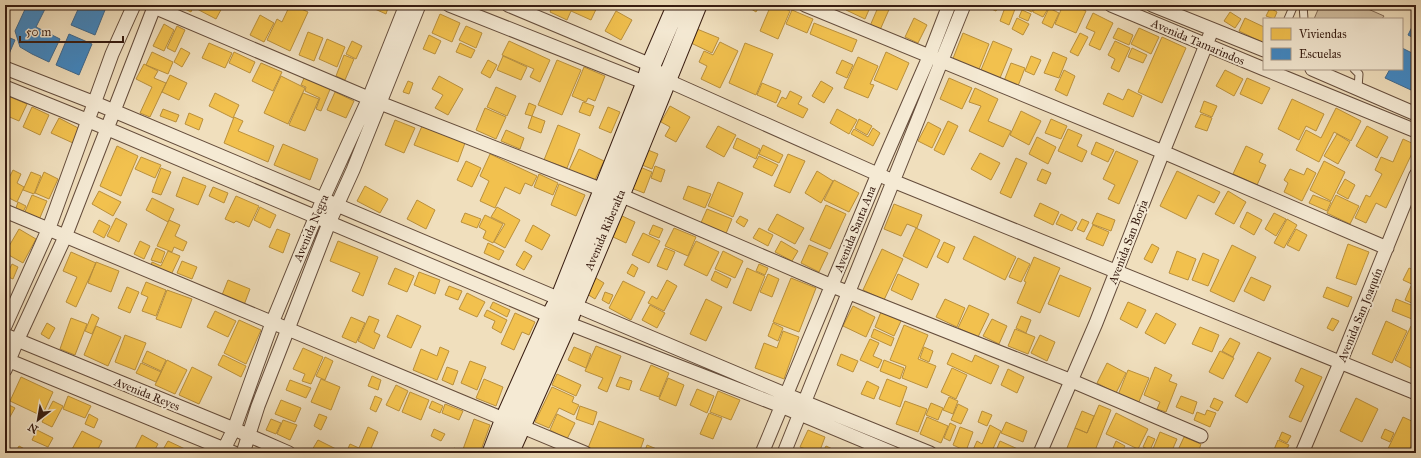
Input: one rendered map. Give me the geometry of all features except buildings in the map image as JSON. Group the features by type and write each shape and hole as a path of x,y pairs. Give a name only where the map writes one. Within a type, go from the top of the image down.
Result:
{"street":[{"path":"5,326 49,228 112,54 134,5"},
{"name":"Avenida Negra","path":"243,453 250,436 258,406 337,205 375,100 406,5"},
{"name":"Avenida Negra","path":"226,452 272,323 323,199 375,100 419,5"},
{"path":"449,5 646,84 666,80"},
{"path":"508,5 651,65 666,80 893,181 1416,393"},
{"name":"Avenida Riberalta","path":"612,193 651,65 677,5"},
{"name":"Avenida Riberalta","path":"492,453 513,422 559,320 612,193 666,80 697,5"},
{"path":"805,5 928,57 1163,152 1387,248"},
{"name":"Avenida Santa Ana","path":"762,453 928,57 948,5"},
{"name":"Avenida Santa Ana","path":"784,453 964,5"},
{"name":"Avenida Tamarindos","path":"1111,5 1263,69"},
{"name":"Avenida Tamarindos","path":"1152,5 1263,50"},
{"path":"6,364 65,236 154,6 375,100 612,193 832,286 1072,381 1201,436"},
{"name":"Avenida San Borja","path":"1040,453 1072,381 1117,271 1212,30"},
{"path":"5,68 95,102 567,301 802,408 893,453"},
{"name":"Avenida Tamarindos","path":"1266,70 1416,131"},
{"path":"1314,70 1416,114"},
{"path":"5,87 106,128 559,320 784,400"},
{"name":"Avenida San Joaquín","path":"1302,453 1416,175"},
{"path":"5,211 49,228 272,323 585,453"},
{"name":"Avenida Reyes","path":"5,335 289,453"},
{"name":"Avenida Reyes","path":"6,364 226,452"},
{"path":"802,408 930,453"},
{"name":"Avenida Riberalta","path":"509,453 513,422"}],"lane":[{"path":"1288,18 1294,5"},
{"path":"1303,5 1304,18"},
{"path":"1355,70 1359,74 1358,88"}],"shaded area":[{"path":"1320,5 1359,5 1384,16 1383,18 1314,18"}]}
